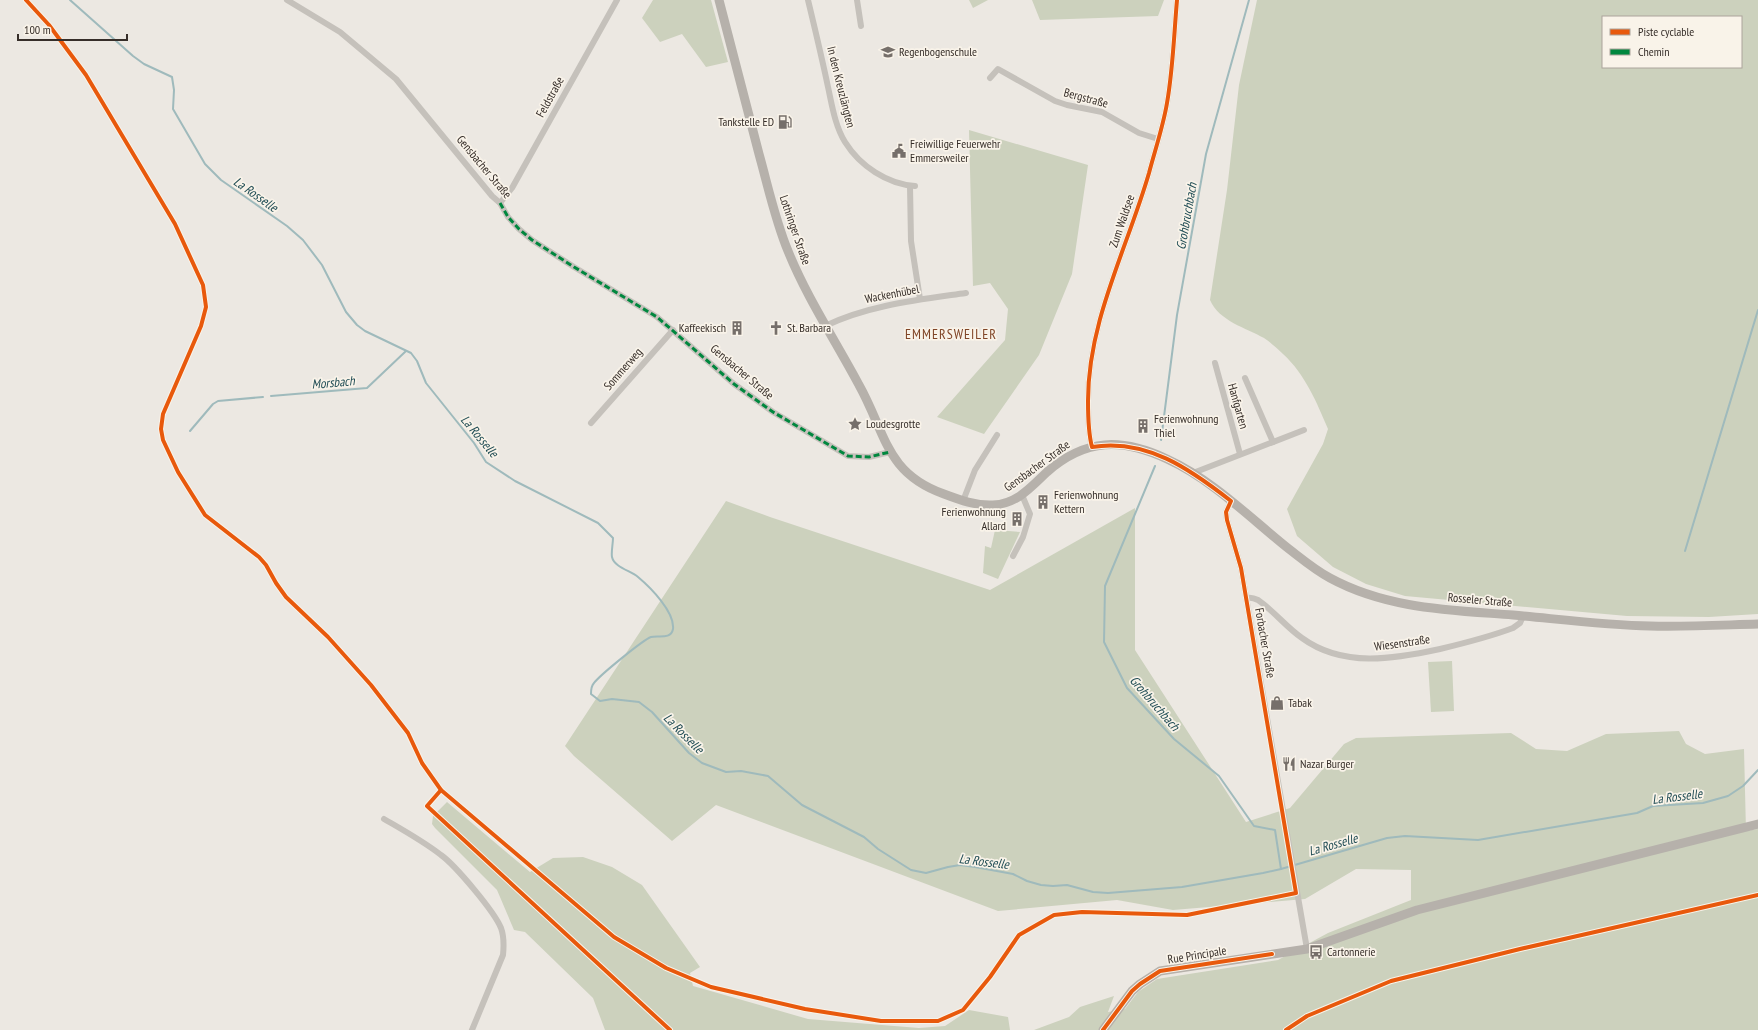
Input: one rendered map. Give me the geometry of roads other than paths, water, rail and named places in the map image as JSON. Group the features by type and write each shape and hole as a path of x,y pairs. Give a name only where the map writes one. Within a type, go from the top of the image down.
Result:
{"main road":[{"name":"Lothringer Straße","path":"719,0 781,232 803,285 824,326 863,392 890,452"},
{"name":"Gensbacher Straße","path":"890,452 897,463 913,479 933,490 963,501 991,505 1014,500 1063,460 1083,449 1106,444 1129,446 1163,457 1192,473 1231,501"},
{"name":"Rosseler Straße","path":"1231,501 1326,576 1355,590 1389,602 1406,605 1523,616 1648,626 1758,624"},
{"name":"Rue Principale","path":"1103,1030 1132,991 1160,971 1307,949 1417,910 1758,824"}],"street":[{"name":"Gensbacher Straße","path":"287,0 340,32 396,80 492,196 500,203 508,217 532,240 574,268 657,317 752,398 840,452 848,456 869,457 890,452"},
{"name":"Feldstraße","path":"500,203 512,188 617,0"},
{"name":"In den Kreuzlängten","path":"808,0 835,116 844,141 860,162 869,169 886,178 912,186 911,241 920,300"},
{"path":"857,0 861,26"},
{"name":"Zum Waldsee","path":"1092,447 1088,414 1088,379 1097,330 1108,291 1142,196 1167,103 1177,0"},
{"name":"Bergstraße","path":"990,78 998,69 1055,101 1102,112 1139,133 1158,138"},
{"name":"Wackenhübel","path":"824,326 853,314 884,305 966,294"},
{"name":"Sommerweg","path":"591,423 673,330"},
{"name":"Hanfgarten","path":"1215,363 1240,454"},
{"name":"Hanfgarten","path":"1245,378 1273,442"},
{"path":"1192,473 1304,430"},
{"path":"963,501 975,470 997,435"},
{"path":"1013,556 1023,537 1030,514 1022,495"},
{"name":"Forbacher Straße","path":"1231,501 1226,512 1227,520 1237,550 1247,598 1296,893 1307,949"},
{"name":"Wiesenstraße","path":"1247,598 1257,599 1285,625 1314,646 1344,656 1364,659 1389,659 1459,645 1513,628 1520,623 1523,616"},
{"path":"384,819 448,861 495,916 501,929 504,944 503,955 472,1030"}],"waterway":[{"name":"La Rosselle","path":"70,0 133,56 144,64 172,77 174,90 173,109 205,164 221,180 287,226 303,240 322,265 346,312 357,325 365,331 411,353 417,361 426,383 474,443 486,462 515,481 598,523 613,538 612,557 616,564 638,577 661,600 673,622 673,629 670,635 651,637 631,651 594,683 591,694 600,701 612,699 639,702 652,712 689,753 702,763 726,772 741,771 768,776 802,805 864,837 878,849 911,870 926,873 960,865 1013,874 1027,881 1041,885 1067,885 1093,892 1108,893 1182,887 1281,869 1387,838 1405,836 1478,840 1637,813 1653,806 1703,803 1728,796 1743,786 1758,770"},
{"name":"Grohbruchbach","path":"1161,440 1177,315 1206,154 1249,0"},
{"path":"1685,551 1758,310"},
{"name":"Morsbach","path":"271,396 367,388 406,351"},
{"name":"Morsbach","path":"190,431 213,404 218,401 263,397"},
{"name":"Grohbruchbach","path":"1155,466 1105,586 1104,642 1127,688 1174,739 1219,776 1254,826 1275,830 1281,869"}],"place":[{"name":"Regenbogenschule","path":"888,52"},
{"name":"Tankstelle ED","path":"785,122"},
{"name":"Freiwillige Feuerwehr Emmersweiler","path":"899,151"},
{"name":"Kaffeekisch","path":"737,328"},
{"name":"St. Barbara","path":"776,328"},
{"name":"Loudesgrotte","path":"855,424"},
{"name":"Ferienwohnung Thiel","path":"1143,426"},
{"name":"Ferienwohnung Kettern","path":"1043,502"},
{"name":"Ferienwohnung Allard","path":"1017,519"},
{"name":"Tabak","path":"1277,703"},
{"name":"Nazar Burger","path":"1289,764"},
{"name":"Cartonnerie","path":"1316,952"}],"district":[{"name":"EMMERSWEILER","path":"951,334"}]}
